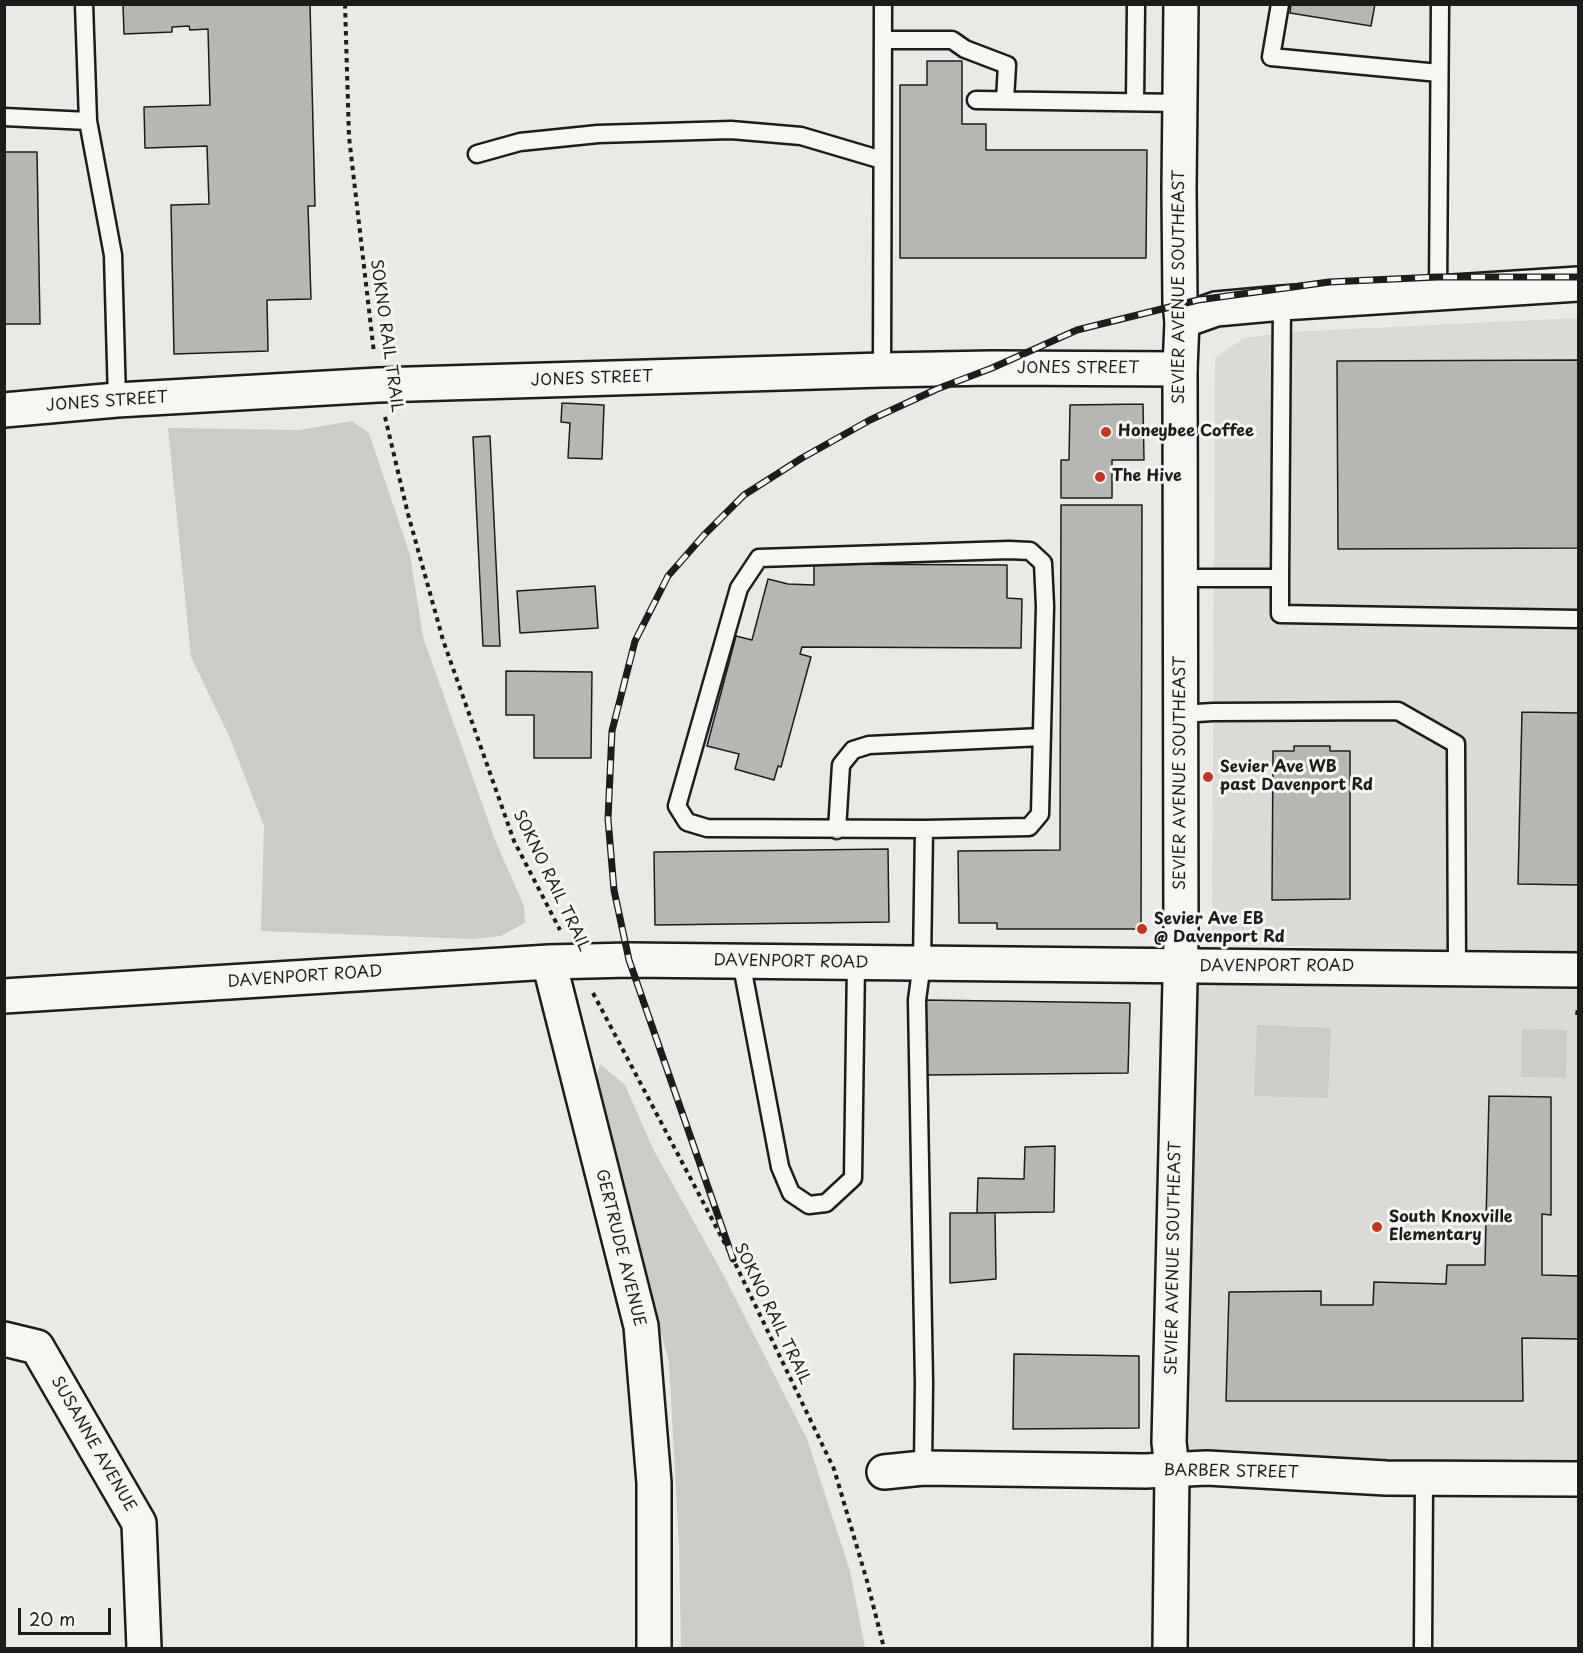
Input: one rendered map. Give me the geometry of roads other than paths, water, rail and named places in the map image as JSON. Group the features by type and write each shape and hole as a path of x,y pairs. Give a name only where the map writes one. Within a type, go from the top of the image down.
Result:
{"street":[{"name":"SEVIER AVENUE SOUTHEAST","path":"1170,1648 1172,1469 1169,1442 1181,966 1180,369 1182,321 1179,189 1181,4"},
{"path":"1182,321 1216,309 1578,284"},
{"name":"JONES STREET","path":"4,410 117,400 378,385 882,370 1180,369"},
{"name":"DAVENPORT ROAD","path":"4,996 629,960 1578,970"},
{"name":"GERTRUDE AVENUE","path":"563,962 641,1326 654,1483 654,1648"},
{"name":"SUSANNE AVENUE","path":"4,1339 37,1347 139,1523 144,1648"},
{"name":"BARBER STREET","path":"884,1472 923,1468 1145,1471 1207,1468 1424,1479 1578,1479"}],"lane":[{"path":"84,4 88,121 113,255 117,400"},
{"path":"882,370 883,4"},
{"path":"1135,102 1136,4"},
{"path":"1280,4 1271,57 1439,73"},
{"path":"1438,293 1440,4"},
{"path":"883,40 952,40 965,50 1007,65 1005,100"},
{"path":"976,100 1180,103"},
{"path":"4,117 88,121"},
{"path":"477,154 520,142 598,134 730,130 801,136 882,160"},
{"path":"1282,303 1280,614 1578,619"},
{"path":"1030,551 1043,563 1045,606 1042,737 1040,814 1029,827 837,830 707,828 687,822 677,806 739,588 759,558 1030,551"},
{"path":"1180,578 1280,578"},
{"path":"1181,714 1398,711 1456,744 1457,969"},
{"path":"837,830 841,765 853,750 869,745 1042,737"},
{"path":"923,1468 924,1383 917,1000 922,963 924,829"},
{"path":"741,961 780,1167 791,1193 809,1204 826,1203 853,1178 856,963"},
{"path":"1424,1479 1424,1648"}],"railway":[{"path":"733,1259 629,960 614,890 608,819 612,731 635,641 668,576 704,535 744,495 802,458 870,420 1077,330 1198,300 1329,282 1437,277 1578,277"}],"place":[{"name":"Honeybee Coffee","path":"1106,432"},
{"name":"The Hive","path":"1100,477"},
{"name":"Sevier Ave WB past Davenport Rd","path":"1208,777"},
{"name":"Sevier Ave EB @ Davenport Rd","path":"1142,929"},
{"name":"South Knoxville Elementary","path":"1377,1227"}]}
